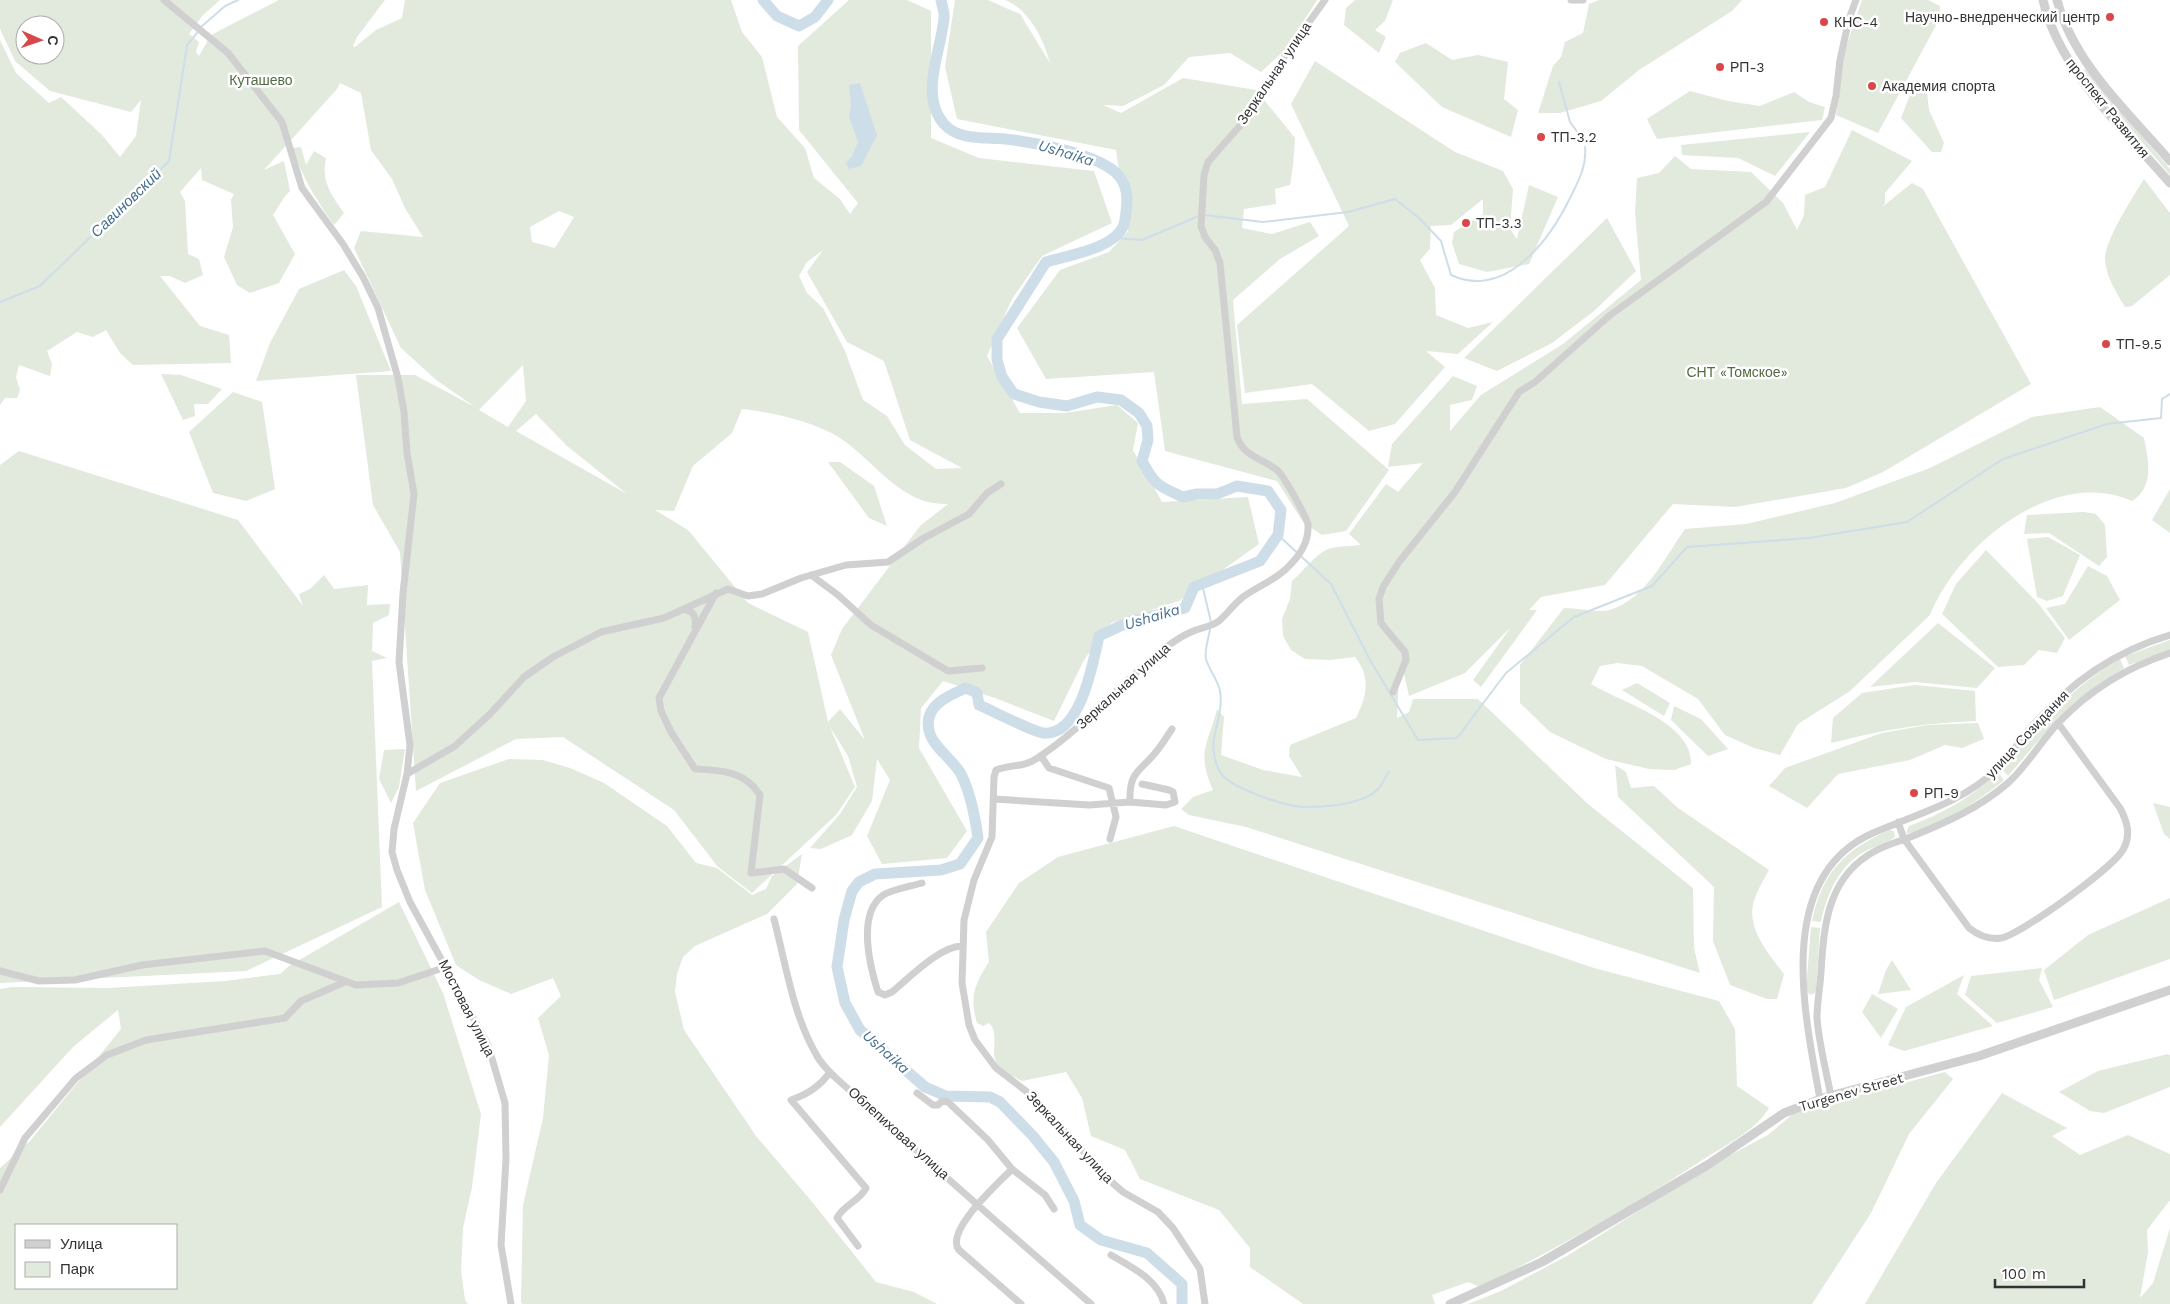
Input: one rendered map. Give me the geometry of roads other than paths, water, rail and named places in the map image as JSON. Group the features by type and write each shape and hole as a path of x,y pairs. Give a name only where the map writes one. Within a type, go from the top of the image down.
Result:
{"street":[{"name":"Мостовая улица","path":"164,0 228,54 282,122 302,188 344,244 363,276 378,308 398,378 404,412 406,453 414,494 403,593 399,662 410,745 407,774 394,829 392,852 410,902 488,1045 505,1103 506,1159 501,1245 511,1304"},
{"name":"Зеркальная улица","path":"1204,1304 1203,1279 1200,1269 1173,1228 1158,1212 1123,1192 1107,1178 1035,1098 1020,1085 1008,1078 974,1040 965,1011 964,920 969,895 992,837 994,776 996,770 1027,765 1041,756 1077,728 1157,654 1190,632 1219,620 1231,606 1244,596 1290,566 1305,546 1308,523 1303,510 1290,492 1284,479 1278,470 1246,452 1237,437 1220,262 1215,250 1205,237 1201,226 1203,190 1208,162 1245,120 1286,54 1325,0"},
{"path":"1571,0 1583,0"},
{"path":"1393,692 1406,660 1405,652 1381,623 1378,610 1383,587 1393,570 1455,492 1520,392 1535,382 1609,316 1766,202 1831,118 1840,60 1849,18 1856,0"},
{"name":"проспект Развития","path":"2043,0 2052,30 2083,81 2170,183"},
{"name":"проспект Развития","path":"2057,0 2065,25 2095,74 2170,161"},
{"path":"2052,30 2065,25"},
{"path":"407,774 455,746 485,719 524,677 553,657 601,632 664,618 728,589 748,596 762,594 811,575 846,565 888,562 932,533 969,514 987,493 1002,484"},
{"path":"811,575 838,595 870,625 948,671 982,668"},
{"path":"716,593 659,698 661,712 671,732 695,769 724,770 734,773 753,785 760,795 751,873 784,869 812,888"},
{"path":"684,609 691,611 694,615 695,629"},
{"name":"улица Созидания","path":"1820,1099 1802,994 1807,923 1811,906 1823,876 1830,865 1850,845 1898,822 1939,808 1982,782 1998,769 2049,708 2093,670 2121,654 2170,636"},
{"name":"улица Созидания","path":"1831,1096 1817,1019 1825,926 1834,893 1845,875 1862,858 1958,817 1994,794 2009,782 2058,723 2104,684 2129,670 2170,654"},
{"path":"1898,822 1904,840 1964,922 1974,932 1988,938 2001,938 2017,933 2109,866 2125,848 2128,835 2125,818 2058,723"},
{"path":"1130,802 1130,792 1135,772 1156,752 1172,729"},
{"path":"1041,756 1049,768 1109,788 1116,818 1110,839"},
{"path":"994,799 1089,805 1130,802 1166,805 1175,802 1173,792 1142,784"},
{"path":"922,882 882,896 871,912 868,924 869,965 878,992 885,995 892,992 937,956 951,947 963,946"},
{"name":"Облепиховая улица","path":"774,919 805,1034 818,1058 830,1072 1091,1304"},
{"path":"0,970 39,981 75,980 142,965 265,950 345,982 362,985 384,985 446,967"},
{"path":"0,1190 25,1138 76,1078 107,1055 146,1040 285,1018 301,1001 345,982"},
{"name":"Turgenev Street","path":"1450,1304 1542,1262 1709,1164 1784,1112 1820,1099 1979,1056 2170,990"},
{"path":"1802,994 1812,999 1819,993"},
{"path":"830,1072 824,1080 812,1089 791,1100 866,1188 863,1194 840,1212 837,1218 858,1246"},
{"path":"917,1093 933,1105 938,1105 942,1101 948,1102 988,1140 1012,1169 1045,1195 1054,1209"},
{"path":"1012,1169 978,1205 956,1233 956,1247 1021,1304"},
{"path":"1111,1255 1140,1273 1155,1286 1164,1304"}],"waterway":[{"name":"Савиновский","path":"201,27 225,6 238,0"},
{"name":"Ushaika","path":"763,0 777,16 799,26 815,17 828,0"},
{"name":"Ushaika","path":"941,0 944,16 932,87 937,113 944,124 965,136 1032,143 1082,155 1110,168 1119,176 1126,192 1125,220 1121,230 1114,237 1093,249 1046,262 997,339 997,360 1002,377 1014,394 1039,402 1067,406 1097,397 1121,400 1139,413 1147,426 1148,440 1142,461 1154,480 1168,490 1183,497 1197,494 1217,494 1237,486 1268,491 1281,510 1278,535 1260,561 1194,587 1185,608 1131,621 1099,636 1083,696 1076,711 1067,723 1056,731 1043,733 1037,731 979,705 977,693 966,688 944,699 932,710 928,725 930,734 961,774 972,805 978,838 960,864 941,870 875,874 859,882 852,891 844,920 837,967 845,1003 860,1030 925,1087 946,1096 990,1097 1000,1102 1033,1136 1054,1162 1074,1201 1080,1225 1101,1240 1147,1253 1182,1284 1182,1304"},
{"name":"Савиновский","path":"0,302 40,286 169,161 187,45 197,33"},
{"path":"1559,82 1570,122 1578,133"},
{"path":"1204,215 1263,222 1348,212 1395,199 1419,218 1441,241 1451,275 1471,281 1489,280 1507,273 1523,262 1550,232 1579,180 1585,161 1585,147"},
{"path":"1116,238 1142,240 1199,216"},
{"path":"1278,535 1331,584 1370,660 1418,740 1457,738 1506,673 1574,617 1652,586 1687,547 1809,538 1907,522 2003,459 2107,424 2161,418 2162,399 2170,394"},
{"path":"1202,584 1211,622"},
{"path":"1210,629 1206,659 1219,687 1221,702 1214,740 1215,761 1225,778 1245,790 1271,800 1295,806 1321,807 1352,802 1370,795 1379,788 1389,771"}],"place":[{"name":"Научно-внедренческий центр","path":"2110,17"},
{"name":"КНС-4","path":"1824,22"},
{"name":"РП-3","path":"1720,67"},
{"name":"Академия спорта","path":"1872,86"},
{"name":"ТП-3.2","path":"1541,137"},
{"name":"ТП-3.3","path":"1466,223"},
{"name":"ТП-9.5","path":"2106,344"},
{"name":"РП-9","path":"1914,793"}],"park label":[{"name":"Куташево","path":"261,80"},
{"name":"СНТ «Томское»","path":"1737,372"}]}
